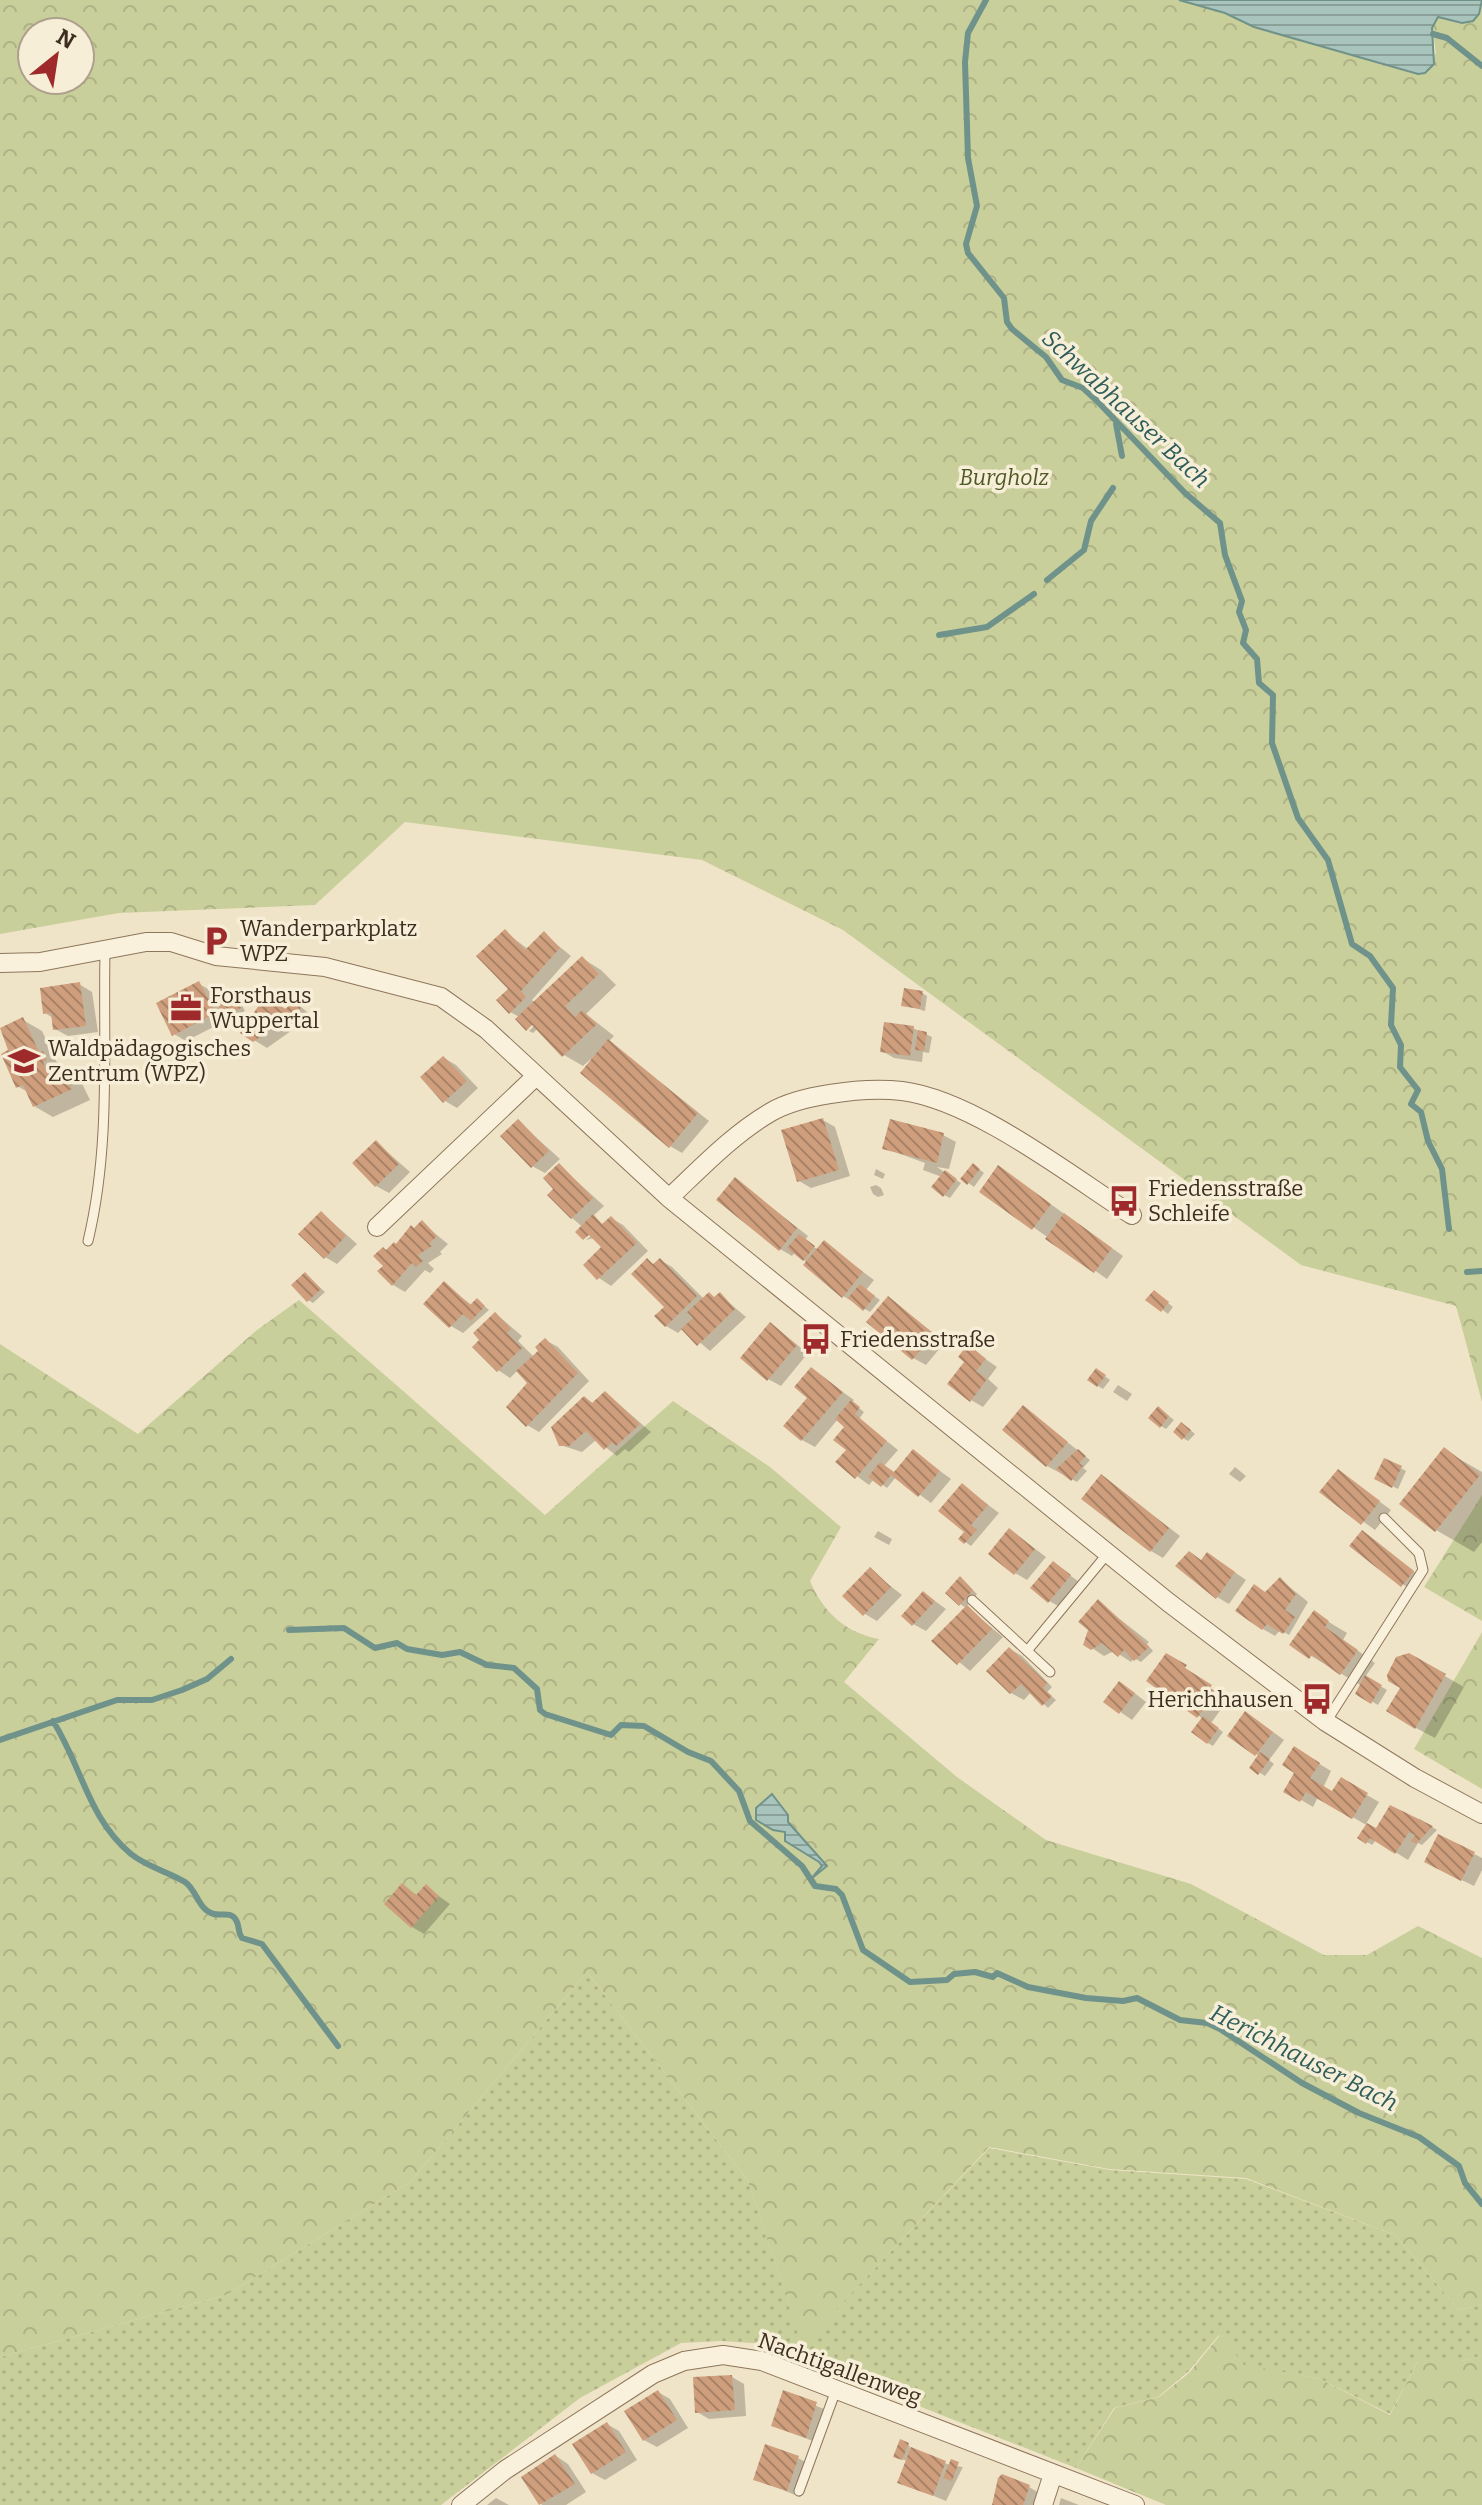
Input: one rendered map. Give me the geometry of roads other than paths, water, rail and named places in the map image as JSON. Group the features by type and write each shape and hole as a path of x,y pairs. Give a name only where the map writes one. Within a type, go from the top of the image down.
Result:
{"street":[{"path":"0,963 40,962 171,942 216,956 325,967 441,997 464,1011 669,1198 1108,1553 1326,1722 1415,1778 1482,1814"},
{"path":"377,1227 535,1077"},
{"path":"669,1198 737,1134 774,1110 814,1097 864,1088 905,1091 929,1097 975,1117 1132,1215"},
{"name":"Nachtigallenweg","path":"461,2505 505,2470 653,2374 684,2361 723,2355 762,2361 1135,2505"},
{"path":"1043,2505 1053,2474"}],"lane":[{"path":"88,1241 97,1205 103,1124 105,950"},
{"path":"1326,1722 1423,1570 1419,1553 1384,1518"},
{"path":"1027,1651 1108,1553"},
{"path":"972,1600 1050,1672"},
{"path":"799,2491 836,2390"}],"water":[{"path":"1179,0 1482,0 1479,14 1473,21 1462,23 1438,17 1432,28 1434,64 1425,73 1418,74 1254,27 1225,13"},
{"path":"772,1794 788,1815 788,1822 827,1866 811,1879 822,1866 819,1862 785,1841 785,1832 773,1830 756,1820 756,1808"}],"waterway":[{"name":"Schwabhauser Bach","path":"986,0 968,33 965,62 968,158 977,206 966,244 968,253 1004,298 1007,322 1012,329 1046,357 1062,380 1083,388 1097,401 1185,493 1220,523 1225,555 1242,601 1239,612 1246,630 1243,643 1257,659 1259,683 1273,695 1272,743 1298,818 1328,860 1352,944 1370,956 1393,988 1391,1025 1401,1045 1400,1067 1418,1090 1411,1104 1421,1112 1428,1141 1442,1169 1449,1229"},
{"path":"1433,34 1447,38 1482,66"},
{"path":"1116,424 1122,456"},
{"path":"1047,580 1084,550 1091,521 1113,488"},
{"path":"939,635 987,627 1034,594"},
{"name":"Schwabhauser Bach","path":"1467,1272 1482,1271"},
{"name":"Herichhauser Bach","path":"289,1630 344,1628 375,1648 397,1643 407,1649 442,1655 460,1652 487,1665 514,1668 537,1689 540,1710 545,1714 611,1735 621,1725 644,1726 688,1752 711,1761 739,1791 750,1821 802,1866 815,1886 836,1889 842,1895 863,1950 910,1982 947,1980 954,1974 975,1972 993,1977 997,1973 1028,1987 1086,1998 1123,2001 1137,1998 1180,2020 1207,2023 1302,2083 1359,2113 1419,2137 1459,2166 1465,2183 1482,2204"},
{"name":"Herichhauser Bach","path":"0,1740 117,1700 152,1700 182,1690 207,1679 231,1659"},
{"path":"53,1721 95,1808 116,1840 137,1859 185,1882 209,1912 234,1917 242,1938 262,1944 338,2046"}],"place":[{"name":"Wanderparkplatz WPZ","path":"216,941"},
{"name":"Forsthaus Wuppertal","path":"186,1008"},
{"name":"Waldpädagogisches Zentrum (WPZ)","path":"24,1061"},
{"name":"Friedensstraße Schleife","path":"1124,1201"},
{"name":"Friedensstraße","path":"816,1339"},
{"name":"Herichhausen","path":"1317,1699"}],"park label":[{"name":"Burgholz","path":"1004,477"}]}
